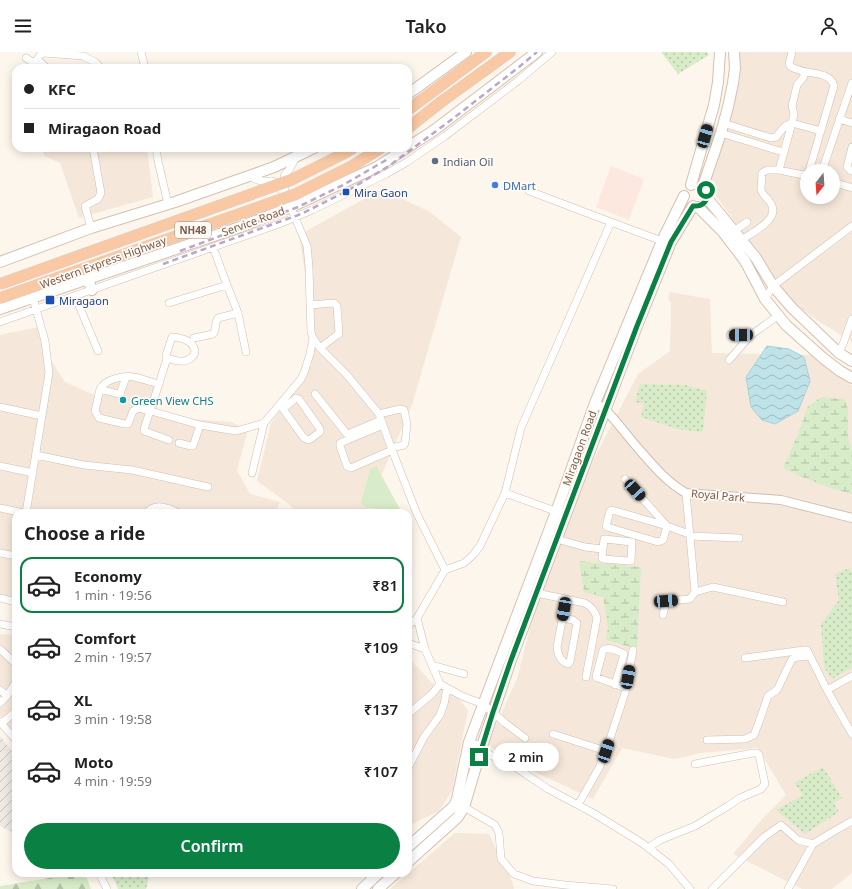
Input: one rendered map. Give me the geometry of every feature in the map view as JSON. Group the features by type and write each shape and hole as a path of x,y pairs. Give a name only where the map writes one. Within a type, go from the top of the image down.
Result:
{"highway":[{"path":"412,107 486,52"},
{"path":"412,125 510,52"},
{"name":"Western Express Highway","path":"0,284 291,180 347,152"},
{"name":"Western Express Highway","path":"0,298 296,194 352,166 375,152"}],"main road":[{"name":"Service Road","path":"412,144 433,131 537,52"},
{"path":"691,185 714,105 718,82 720,52"},
{"path":"703,186 728,107 735,68 734,52"},
{"path":"412,91 463,54"},
{"path":"450,118 457,127"},
{"path":"0,262 91,228 168,204 249,176 274,167 306,152"},
{"name":"Service Road","path":"0,309 88,279 242,232 291,207 377,167 400,152"},
{"path":"852,361 839,353 792,308 773,286 756,258 707,198 706,190 703,186 695,184 687,188 684,196 686,201 723,232 746,261 765,299 786,324 821,356 840,371 852,378"},
{"name":"Miragaon Road","path":"412,843 454,806 457,799 469,742 556,512 595,403 662,241 684,196"},
{"path":"695,207 702,205 707,198"},
{"name":"Miragaon Road","path":"412,858 458,817 464,807 482,746 511,660 605,409 671,242 695,207"},
{"path":"88,279 92,290"},
{"path":"821,356 831,344"},
{"path":"362,889 376,877"},
{"path":"378,889 392,877"}],"street":[{"path":"141,52 144,64"},
{"path":"0,322 213,247 242,232 296,217 312,210 407,162 457,127 519,80 552,52"},
{"path":"792,52 789,64 790,66 805,72 824,75 833,81 834,86 811,164"},
{"path":"26,58 34,63 38,60 41,54 45,53 83,56 97,64"},
{"path":"38,60 42,64"},
{"path":"779,170 794,114 792,106 797,85 803,78 805,72"},
{"path":"824,164 839,119 848,104 852,83"},
{"path":"839,119 852,123"},
{"path":"723,123 771,138 776,138 785,126 792,123 821,131"},
{"path":"721,133 783,152"},
{"path":"852,147 847,167 852,171"},
{"path":"91,228 85,206 98,199 101,193 94,152"},
{"path":"157,152 168,204"},
{"path":"284,193 284,177 296,157"},
{"path":"741,240 767,223 773,214 773,208 761,189 762,173 767,170 779,170 800,174"},
{"path":"249,176 257,180 275,182 284,193 296,217 307,246 311,332 313,338 320,348 347,375 381,419 391,449 417,514 445,570"},
{"path":"840,184 852,188"},
{"path":"529,192 662,241"},
{"path":"412,622 417,618 445,570 464,563 480,546 504,493 521,428 611,222"},
{"path":"734,230 747,222"},
{"path":"765,299 773,286 852,226"},
{"path":"213,247 226,285 238,312 246,352"},
{"path":"169,303 226,285"},
{"path":"75,296 98,351"},
{"path":"27,509 49,373 45,341 33,298"},
{"path":"310,305 334,303 337,306 339,334 320,348"},
{"path":"194,338 213,334 215,331 216,320 218,318 238,312"},
{"path":"729,360 751,335 779,315"},
{"path":"839,353 852,319"},
{"path":"730,335 751,335"},
{"path":"281,407 304,373 313,338"},
{"path":"167,358 144,432 169,440"},
{"path":"100,389 120,394 126,377"},
{"path":"159,384 134,377 112,380 103,384 100,389 95,411 99,418 125,424 128,424 133,412 138,408 200,425 236,430 264,423 281,407 296,398 299,399 320,429 320,432 307,440 281,407"},
{"path":"316,394 348,434 381,419"},
{"name":"Royal Park","path":"595,403 605,409 666,479 678,489 686,493 781,500 852,518"},
{"path":"0,408 42,416"},
{"path":"400,409 404,410 407,424 405,443 404,445 391,449 351,468 347,466 340,443 400,409"},
{"path":"252,473 264,423"},
{"path":"179,443 193,446 200,425"},
{"path":"36,455 84,465 132,470 208,487"},
{"path":"0,466 33,473"},
{"path":"625,478 667,526"},
{"path":"504,493 566,515"},
{"path":"686,493 695,592"},
{"path":"151,509 156,507 169,509"},
{"path":"0,508 12,511"},
{"path":"667,526 663,540 660,542 608,528 606,526 610,511 613,510 667,526 690,535 739,538"},
{"path":"605,538 631,541 632,560 629,562 603,559 602,550 603,541 605,538"},
{"path":"557,539 585,548 602,550"},
{"path":"0,553 12,555"},
{"path":"663,616 666,601 690,599 695,592 713,587 783,602"},
{"path":"536,593 585,603 594,610 597,618 586,677"},
{"path":"0,598 12,601"},
{"path":"563,618 573,620 576,622 577,626 570,662 568,664 563,661 558,654 557,647 566,600"},
{"path":"417,618 425,649 440,684 462,696 483,704 525,738"},
{"path":"0,624 12,626"},
{"path":"412,645 425,649"},
{"path":"615,684 624,654 605,648 603,650 596,676 598,678 626,688"},
{"path":"0,649 12,660"},
{"path":"578,805 599,768 606,751 626,688 633,650"},
{"path":"745,658 807,650 827,690 852,734"},
{"path":"707,740 745,739 754,735 768,696 777,690 792,659 810,656"},
{"path":"432,664 464,674"},
{"path":"827,690 852,676"},
{"path":"412,711 432,694 440,684"},
{"path":"0,703 12,688"},
{"path":"412,760 424,737 440,714 444,704 447,688"},
{"path":"0,690 7,696"},
{"path":"12,715 1,723 12,735"},
{"path":"553,734 606,751"},
{"path":"469,742 482,746 490,755 509,763 548,789 630,836 669,864 690,889"},
{"path":"648,848 660,840 695,826 740,798 761,789 765,784 759,754 757,753 695,764"},
{"path":"467,754 479,757 490,755"},
{"path":"464,807 495,826 499,833 501,859 514,874 533,881 613,889"},
{"path":"788,889 813,844 852,822"},
{"path":"712,889 764,837 781,825 798,840 813,844"},
{"path":"101,877 107,889"}],"shaded area":[{"path":"734,52 852,52 852,342 794,304 709,186 708,176 736,94 740,75"},
{"path":"43,152 147,152 153,197 79,218 60,163 44,156"},
{"path":"611,166 644,179 629,220 596,207"},
{"path":"382,189 430,212 461,237 412,405 367,509 292,509 293,507 257,481 271,423 312,364 315,338 299,235"},
{"path":"670,292 710,299 712,353 811,355 852,386 852,873 832,889 802,889 733,854 764,817 786,795 758,748 701,753 674,759 622,748 593,799 520,765 487,745 517,679 540,588 588,470 638,374 670,351 671,303 668,299"},
{"path":"38,327 43,348 65,382 94,395 99,384 133,372 161,383 155,416 231,422 248,430 237,470 250,494 280,502 277,509 12,509 12,600 0,596 0,335"},
{"path":"0,634 12,635 12,729 0,716"},
{"path":"412,661 432,683 457,697 468,710 452,791 439,811 412,824"},
{"path":"0,736 12,751 12,832 0,826"},
{"path":"455,833 489,834 512,881 514,889 390,889 404,877 412,877 412,870"}],"green space":[{"path":"661,52 707,52 709,55 678,74"},
{"path":"640,384 685,385 707,391 703,432 678,429 641,417 644,404 635,402"},
{"path":"822,397 845,399 848,410 848,436 852,448 852,494 817,483 783,468 808,406"},
{"path":"377,466 400,509 367,508 361,503 370,469"},
{"path":"579,561 641,567 637,649 606,640 608,626 603,597 584,592"},
{"path":"850,568 852,572 852,668 832,679 824,667 821,624 839,600 835,574"},
{"path":"823,767 842,798 834,803 839,812 805,834 776,810 803,795 794,783"},
{"path":"55,877 86,877 91,889 0,889 0,886"},
{"path":"113,877 149,877 146,889 118,889"}],"water":[{"path":"767,346 789,349 804,357 810,381 798,411 775,424 762,420 751,407 746,377"}],"railway":[{"path":"412,149 537,52"},
{"path":"163,264 301,214 347,191 389,166 408,152"},
{"path":"180,251 298,207 343,185 388,159"}],"place":[{"name":"Indian Oil","path":"435,161"},
{"name":"DMart","path":"495,185"},
{"name":"Mira Gaon","path":"346,192"},
{"name":"Miragaon","path":"50,300"},
{"name":"Green View CHS","path":"123,400"}],"route":[{"path":"479,757 511,660 637,326 671,242 693,206 698,207 705,202 707,198 706,190"}]}
